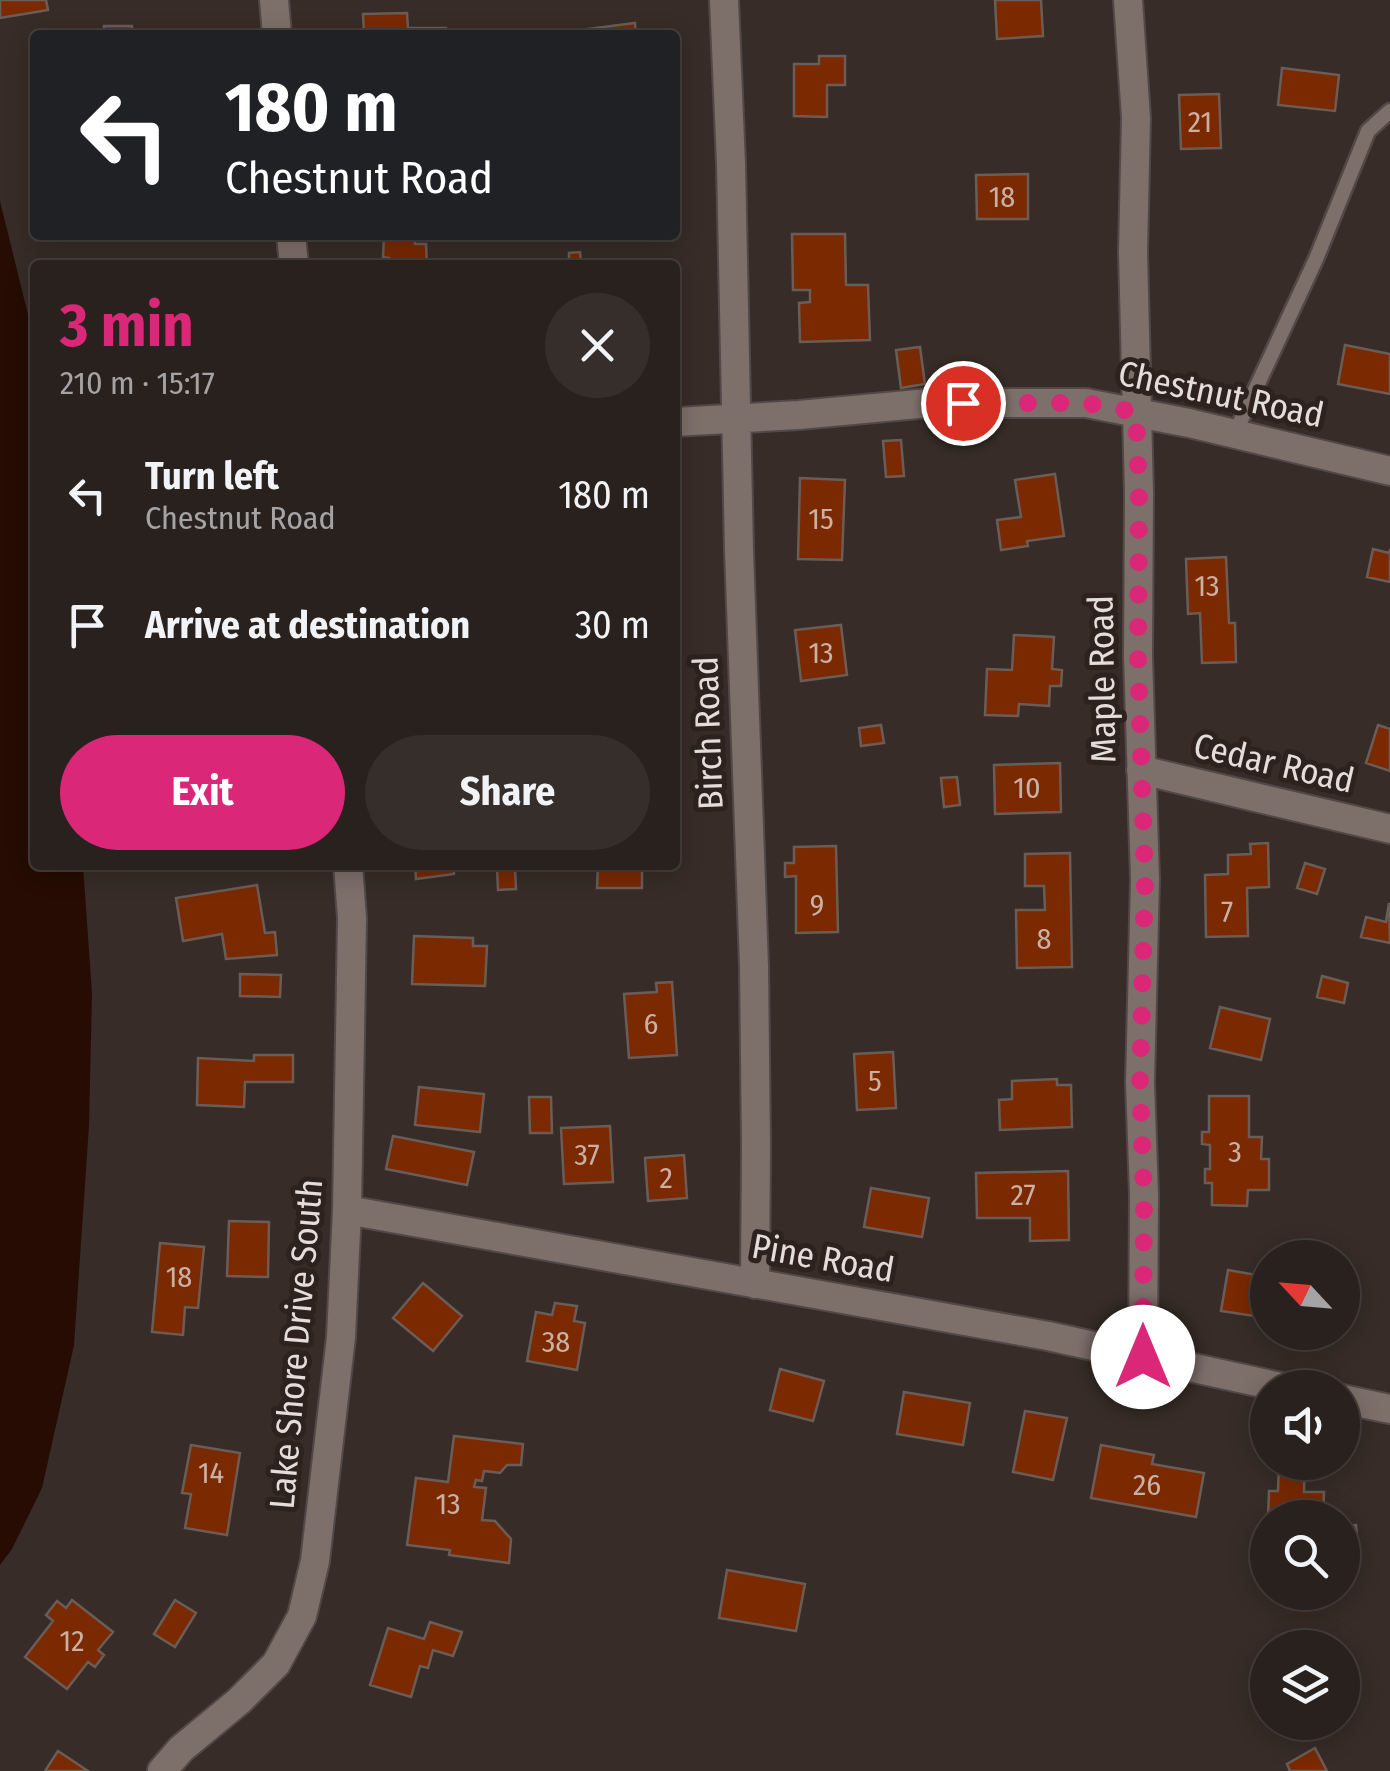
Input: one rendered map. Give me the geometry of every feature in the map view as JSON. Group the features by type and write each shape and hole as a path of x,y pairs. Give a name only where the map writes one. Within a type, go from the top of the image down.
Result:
{"street":[{"path":"274,0 277,30"},
{"name":"Birch Road","path":"724,0 754,966 755,1284"},
{"name":"Maple Road","path":"1128,0 1136,118 1133,252 1145,879 1140,1082 1143,1357"},
{"name":"Chestnut Road","path":"680,422 929,403 1086,403 1235,433 1390,471"},
{"name":"Cedar Road","path":"1142,770 1390,828"},
{"name":"Lake Shore Drive South","path":"162,1771 181,1748 239,1701 276,1664 302,1616 315,1560 341,1338 348,1210 352,918 348,870"},
{"name":"Pine Road","path":"348,1210 1048,1336 1250,1380"},
{"path":"1360,1403 1390,1409"}],"lane":[{"path":"1235,433 1316,259 1368,132 1390,110"}],"shaded area":[{"path":"0,201 30,323 30,870 83,870 92,994 89,1125 74,1345 42,1488 0,1565"}],"building":[{"path":"0,0 46,0 48,10 0,18"},
{"path":"995,0 1041,0 1043,36 997,39"},
{"path":"407,13 408,28 446,30 364,30 363,14"},
{"path":"635,23 636,30 580,30"},
{"path":"104,26 132,26 132,30 104,30"},
{"path":"819,56 845,56 845,85 827,85 827,117 794,116 794,64 819,64"},
{"path":"1282,68 1339,75 1335,111 1278,105"},
{"path":"1219,94 1221,148 1181,149 1179,95"},
{"path":"1028,174 1028,219 977,219 976,175"},
{"path":"792,234 845,234 846,285 868,285 870,340 800,342 799,303 810,302 810,290 793,290"},
{"path":"384,240 426,244 427,260 383,257"},
{"path":"580,252 581,260 569,260 569,253"},
{"path":"1345,345 1390,354 1390,394 1338,384"},
{"path":"920,347 925,384 901,388 896,350"},
{"path":"901,440 904,476 886,477 883,441"},
{"path":"1055,474 1064,536 1027,541 1028,546 1001,550 997,520 1021,517 1015,480"},
{"path":"800,478 845,480 842,560 798,559"},
{"path":"1373,549 1389,553 1390,549 1390,582 1367,577"},
{"path":"1226,557 1229,623 1235,623 1236,662 1202,663 1200,613 1188,614 1186,559"},
{"path":"841,625 847,675 801,681 795,630"},
{"path":"1014,635 1054,637 1052,669 1062,670 1061,686 1050,686 1049,706 1019,704 1018,716 985,715 987,669 1012,670"},
{"path":"881,725 884,743 861,746 859,728"},
{"path":"1378,725 1390,729 1390,771 1366,763"},
{"path":"1060,763 1061,812 995,814 994,765"},
{"path":"957,777 960,805 944,807 941,778"},
{"path":"1268,843 1269,887 1247,888 1248,936 1206,937 1205,875 1228,874 1228,855 1251,854 1250,844"},
{"path":"836,846 838,932 796,933 796,876 785,877 785,863 794,863 794,847"},
{"path":"1070,853 1072,967 1017,968 1016,910 1045,910 1044,886 1025,886 1025,854"},
{"path":"1305,863 1325,869 1317,894 1297,888"},
{"path":"415,870 454,870 454,874 416,879"},
{"path":"497,870 515,870 516,889 498,890"},
{"path":"598,870 642,870 642,888 597,888"},
{"path":"257,885 265,933 275,932 277,955 226,959 222,934 183,941 176,898"},
{"path":"1389,903 1390,943 1361,937 1366,917 1386,922"},
{"path":"414,936 473,938 473,946 487,946 485,986 412,984"},
{"path":"240,974 281,975 280,997 240,996"},
{"path":"1322,976 1348,983 1344,1003 1317,997"},
{"path":"672,982 677,1055 629,1058 624,994 657,992 656,983"},
{"path":"1220,1007 1270,1019 1261,1060 1210,1048"},
{"path":"893,1052 896,1108 857,1110 854,1054"},
{"path":"254,1055 293,1055 293,1082 245,1082 244,1107 197,1105 198,1058 254,1061"},
{"path":"1057,1079 1057,1085 1071,1085 1072,1127 1000,1130 999,1100 1012,1099 1012,1081"},
{"path":"419,1087 484,1094 480,1132 415,1125"},
{"path":"1209,1096 1249,1096 1249,1137 1262,1137 1261,1159 1269,1159 1269,1190 1248,1190 1247,1206 1212,1205 1212,1183 1205,1183 1205,1169 1210,1169 1210,1145 1202,1144 1202,1132 1209,1132"},
{"path":"529,1097 551,1097 552,1133 530,1133"},
{"path":"610,1126 613,1182 564,1184 561,1128"},
{"path":"393,1136 474,1152 467,1185 386,1169"},
{"path":"684,1155 687,1198 648,1201 645,1158"},
{"path":"1068,1171 1069,1240 1030,1241 1030,1218 977,1218 976,1173"},
{"path":"871,1188 929,1198 922,1237 864,1227"},
{"path":"229,1221 269,1222 268,1277 227,1276"},
{"path":"160,1243 204,1247 198,1308 185,1307 183,1335 152,1332"},
{"path":"1228,1270 1250,1274 1250,1315 1221,1311"},
{"path":"423,1283 462,1316 433,1351 393,1318"},
{"path":"555,1303 577,1306 574,1321 585,1323 577,1370 527,1361 536,1312 552,1315"},
{"path":"780,1369 824,1381 813,1421 770,1410"},
{"path":"904,1392 970,1403 963,1445 897,1434"},
{"path":"1025,1411 1067,1418 1053,1480 1013,1472"},
{"path":"454,1436 523,1444 521,1465 507,1465 500,1473 484,1471 482,1481 476,1480 474,1487 486,1488 482,1520 495,1521 511,1539 509,1563 407,1545 416,1478 448,1482"},
{"path":"191,1445 240,1453 227,1535 185,1528 191,1494 182,1493"},
{"path":"1101,1445 1154,1455 1152,1464 1204,1473 1196,1517 1091,1498"},
{"path":"1278,1480 1304,1480 1304,1492 1324,1492 1324,1500 1269,1500 1269,1491 1278,1491"},
{"path":"727,1570 805,1584 796,1631 719,1618"},
{"path":"72,1600 113,1632 98,1650 104,1655 95,1667 88,1662 67,1689 25,1657 53,1621 46,1615 57,1601 66,1608"},
{"path":"175,1600 196,1613 175,1647 154,1634"},
{"path":"430,1622 462,1632 453,1656 433,1650 428,1668 420,1666 411,1697 370,1685 388,1628 424,1639"},
{"path":"1315,1748 1327,1771 1290,1771 1287,1764"},
{"path":"58,1751 88,1771 45,1771"}],"route":[{"path":"963,403 1086,403 1136,412 1145,879 1140,1082 1143,1357"}]}
